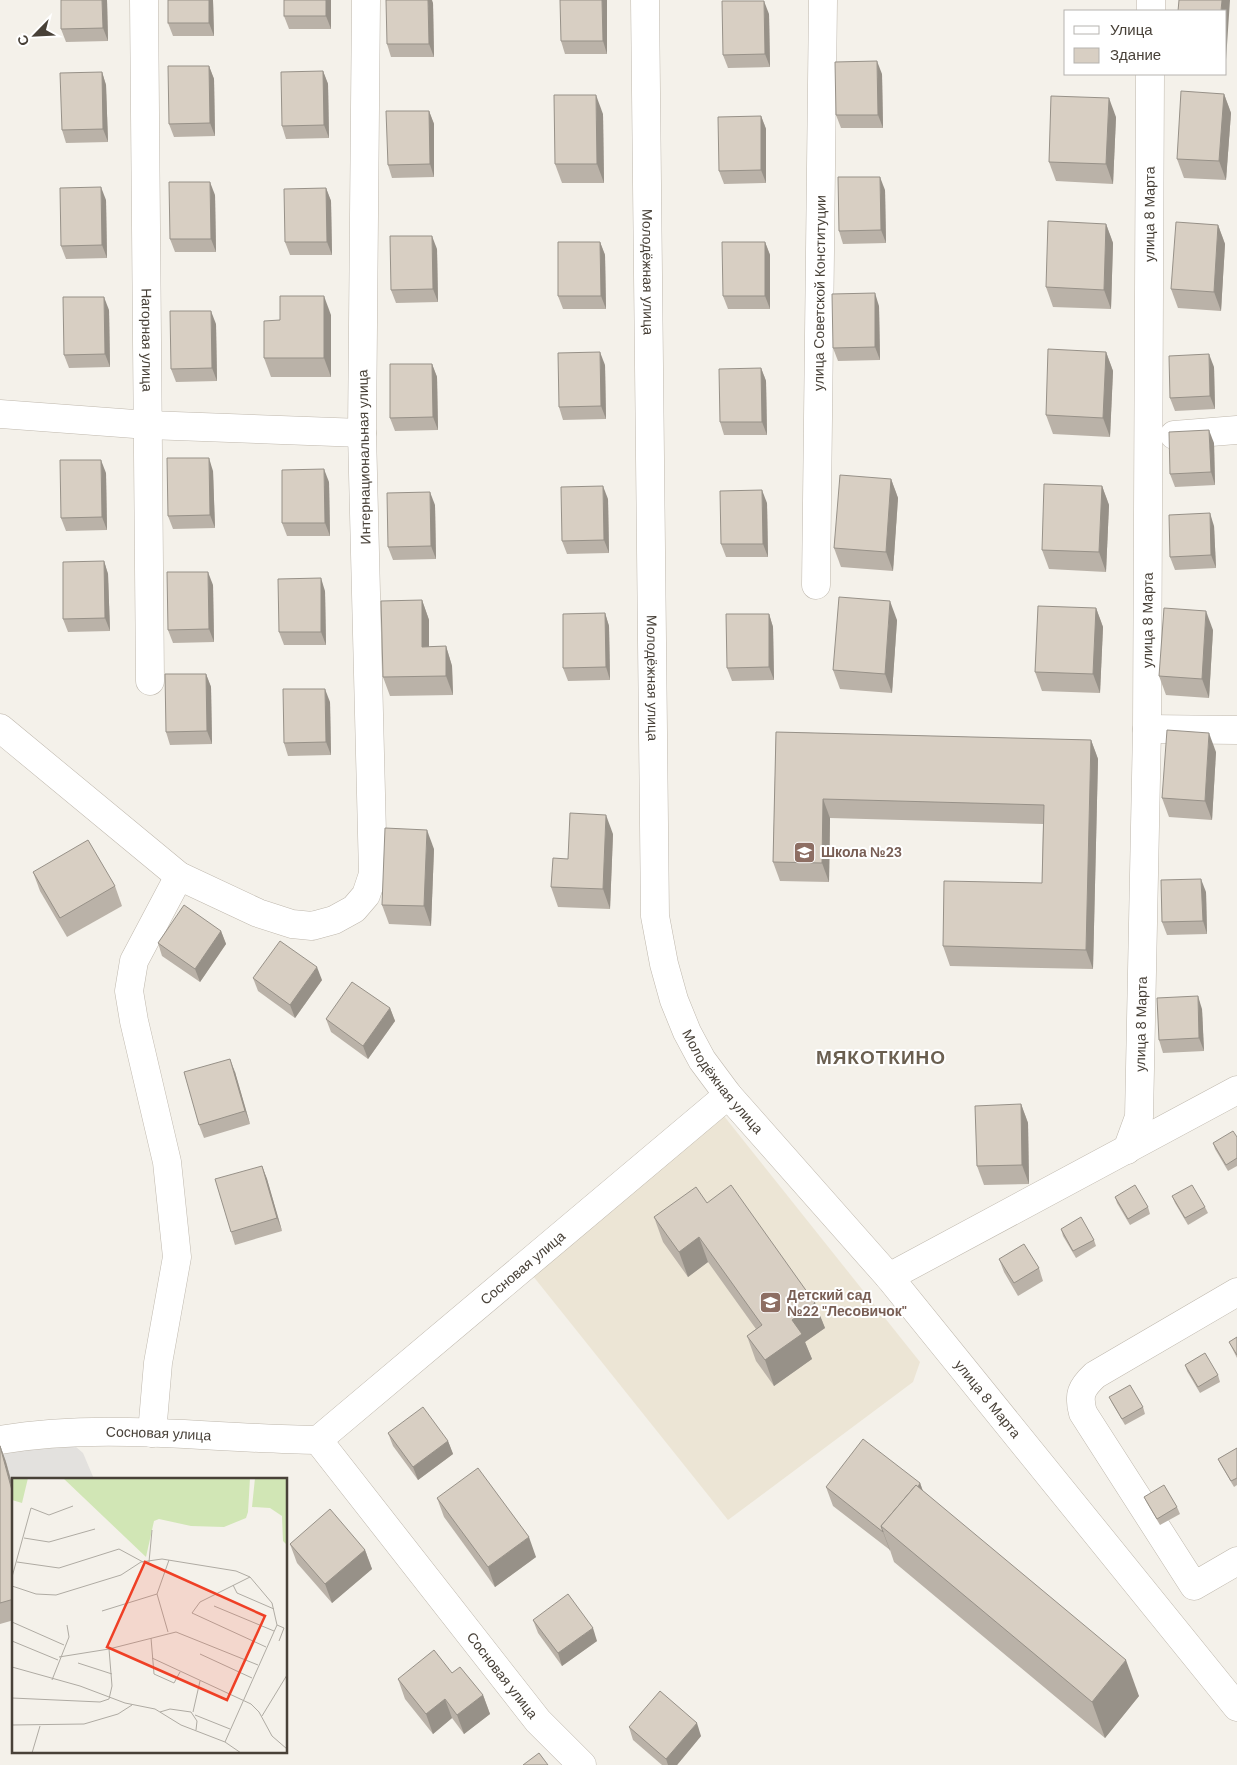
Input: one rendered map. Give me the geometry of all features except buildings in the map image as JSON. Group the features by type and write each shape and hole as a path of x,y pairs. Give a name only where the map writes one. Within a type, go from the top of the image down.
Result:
{"street":[{"name":"Нагорная улица","path":"144,0 150,681"},
{"name":"Интернациональная улица","path":"180,876 258,913 292,924 312,926 334,920 354,909 366,895 373,874 362,433 366,0"},
{"name":"Молодёжная улица","path":"645,0 654,916 674,1000 687,1032 702,1060 728,1095 888,1278"},
{"name":"улица Советской Конституции","path":"816,585 823,0"},
{"name":"улица 8 Марта","path":"1127,1150 1139,1117 1147,729 1150,75"},
{"path":"0,414 148,424 362,433"},
{"path":"1148,436 1237,430"},
{"path":"0,728 180,876 134,961 129,991 134,1021 167,1162 177,1257 158,1363 152,1432"},
{"path":"1147,729 1237,730"},
{"path":"888,1278 1237,1090"},
{"name":"Сосновая улица","path":"0,1440 32,1435 152,1432 318,1440 728,1095"},
{"name":"улица 8 Марта","path":"888,1278 1237,1707"},
{"path":"1237,1292 1095,1375 1084,1385 1078,1398 1083,1413 1194,1586 1237,1561"},
{"name":"Сосновая улица","path":"318,1440 538,1721 582,1765"}],"shaded area":[{"path":"720,1111 920,1362 913,1382 728,1520 529,1271"},
{"path":"61,1434 83,1453 94,1478 12,1478 12,1484 6,1462 0,1459 0,1440"}],"place":[{"name":"Школа №23","path":"805,852"},
{"name":"Детский сад №22 \"Лесовичок\"","path":"771,1303"}],"district":[{"name":"МЯКОТКИНО","path":"881,1057"}]}
